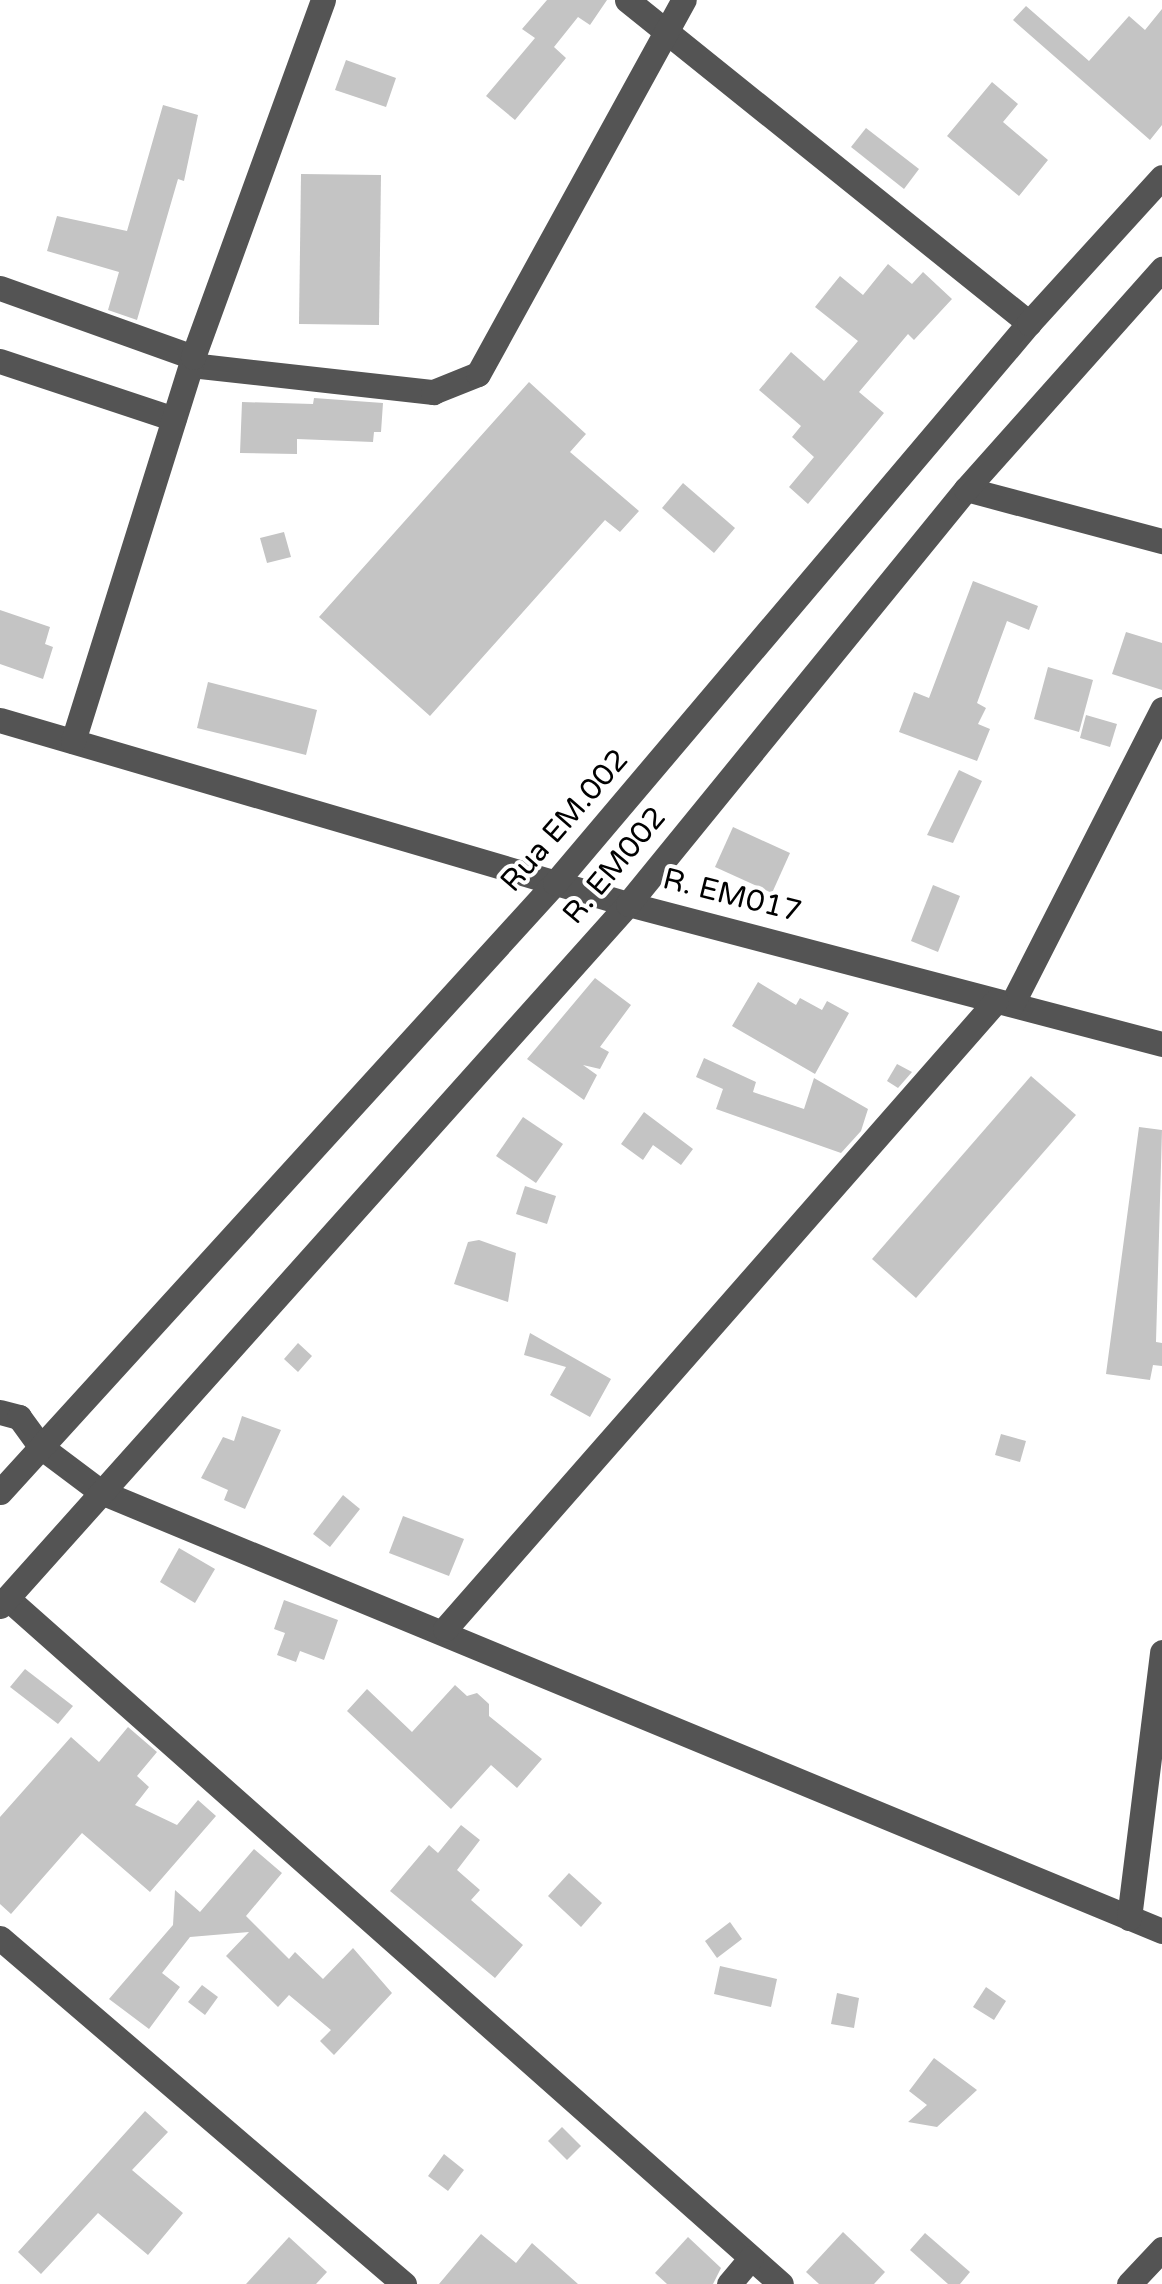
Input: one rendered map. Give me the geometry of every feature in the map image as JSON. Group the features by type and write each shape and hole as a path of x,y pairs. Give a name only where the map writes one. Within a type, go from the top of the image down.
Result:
{"street":[{"path":"73,741 192,361 324,3 289,0"},
{"path":"626,0 1029,323"},
{"path":"0,288 192,361 433,392 478,374 684,0"},
{"name":"Rua EM.002","path":"0,1492 556,883 1029,323 1162,177"},
{"name":"R. EM002","path":"101,1492 628,904 966,489 1162,269"},
{"path":"0,361 174,419"},
{"path":"966,489 1162,542"},
{"path":"445,1629 1004,1002 1162,709"},
{"name":"R. EM017","path":"0,720 628,904 1162,1044"},
{"path":"10,1415 40,1447 101,1492 445,1629 1162,1931"},
{"path":"101,1492 3,1602 781,2284"},
{"path":"1129,1918 1162,1652"},
{"path":"0,1938 404,2284"},
{"path":"1142,2280 1162,2249"},
{"path":"729,2284 751,2258"}],"building":[{"path":"547,0 607,0 590,25 578,17 554,47 566,58 515,120 486,96 535,38 522,29"},
{"path":"1026,6 1089,61 1129,16 1145,30 1162,9 1162,125 1150,140 1013,20"},
{"path":"346,60 396,78 386,107 335,90"},
{"path":"992,82 1018,104 1003,122 1048,160 1019,196 947,136"},
{"path":"163,105 198,115 184,181 178,179 137,320 108,310 119,272 47,251 57,216 127,231"},
{"path":"866,128 919,169 904,189 851,147"},
{"path":"301,174 381,175 379,325 299,324"},
{"path":"888,264 912,284 923,272 952,299 914,340 908,334 859,392 884,413 808,504 789,487 814,457 792,437 801,426 759,390 791,352 824,381 858,341 815,307 840,276 863,295"},
{"path":"529,382 586,434 570,452 639,511 620,532 605,520 430,716 319,617"},
{"path":"314,398 383,403 381,432 374,432 373,442 297,439 297,454 240,453 242,402 313,404"},
{"path":"683,483 735,528 714,553 662,508"},
{"path":"284,532 291,557 267,563 260,538"},
{"path":"973,581 1038,606 1029,630 1007,621 977,703 986,708 978,724 990,729 977,761 899,732 914,692 929,698"},
{"path":"0,610 50,627 45,644 53,647 43,679 0,664"},
{"path":"1126,632 1162,643 1162,690 1112,674"},
{"path":"1048,667 1093,680 1079,732 1034,719"},
{"path":"208,682 317,710 306,755 197,728"},
{"path":"1086,715 1117,724 1110,747 1080,738"},
{"path":"959,770 982,781 953,843 927,835"},
{"path":"733,827 790,853 772,893 715,867"},
{"path":"933,885 960,896 938,952 911,941"},
{"path":"595,978 631,1005 600,1047 609,1052 600,1069 583,1065 597,1075 584,1100 527,1059"},
{"path":"758,982 796,1005 800,998 822,1010 827,1001 849,1013 815,1074 732,1026"},
{"path":"704,1058 756,1082 753,1092 804,1109 814,1078 868,1109 861,1131 841,1153 716,1109 723,1089 696,1077"},
{"path":"897,1064 912,1072 898,1088 887,1081"},
{"path":"1031,1076 1076,1115 916,1298 872,1259"},
{"path":"644,1112 693,1149 681,1165 653,1145 643,1160 621,1144"},
{"path":"523,1117 563,1144 536,1183 496,1156"},
{"path":"1139,1127 1162,1130 1156,1342 1162,1343 1162,1366 1153,1365 1150,1380 1106,1374"},
{"path":"525,1186 556,1196 547,1224 516,1214"},
{"path":"479,1240 516,1253 508,1302 454,1284 468,1242"},
{"path":"530,1333 611,1379 590,1417 550,1395 566,1367 524,1355"},
{"path":"298,1343 312,1356 298,1372 284,1359"},
{"path":"242,1416 281,1430 245,1509 224,1500 228,1490 201,1478 223,1437 234,1441"},
{"path":"1001,1434 1026,1441 1020,1462 995,1455"},
{"path":"343,1495 360,1509 330,1547 313,1534"},
{"path":"403,1516 464,1539 449,1576 389,1553"},
{"path":"179,1548 215,1569 195,1603 160,1582"},
{"path":"284,1600 338,1620 324,1660 300,1651 296,1662 277,1655 285,1633 274,1629"},
{"path":"25,1669 73,1706 58,1724 10,1687"},
{"path":"455,1685 467,1696 477,1693 489,1704 489,1716 542,1759 517,1788 491,1765 451,1809 347,1711 367,1689 412,1732"},
{"path":"128,1727 157,1752 137,1776 149,1787 135,1805 177,1825 198,1800 216,1816 150,1892 82,1833 11,1914 0,1904 0,1817 71,1737 99,1762"},
{"path":"461,1825 480,1840 457,1870 480,1890 471,1900 523,1945 495,1978 390,1891 429,1845 438,1853"},
{"path":"254,1849 282,1873 246,1916 289,1959 295,1952 323,1979 353,1948 392,1993 334,2055 320,2041 331,2030 289,1995 278,2007 226,1956 249,1932 190,1937 162,1973 180,1987 149,2029 109,1999 173,1925 175,1890 200,1912"},
{"path":"569,1873 602,1903 581,1927 548,1896"},
{"path":"730,1922 742,1939 717,1958 705,1941"},
{"path":"720,1966 777,1979 771,2007 714,1994"},
{"path":"202,1985 218,1997 205,2015 188,2002"},
{"path":"986,1987 1006,2001 994,2020 973,2007"},
{"path":"837,1993 859,1998 854,2028 831,2024"},
{"path":"934,2058 977,2090 937,2127 908,2122 927,2105 909,2091"},
{"path":"145,2111 168,2132 132,2170 183,2213 148,2255 98,2213 41,2274 18,2252"},
{"path":"562,2127 581,2146 567,2160 548,2141"},
{"path":"444,2154 464,2170 448,2191 428,2176"},
{"path":"843,2232 885,2272 874,2284 819,2284 806,2272"},
{"path":"925,2233 970,2272 960,2284 948,2284 910,2250"},
{"path":"481,2234 516,2263 532,2243 578,2284 439,2284"},
{"path":"289,2237 327,2272 316,2284 246,2284"},
{"path":"688,2237 721,2268 713,2284 667,2284 655,2273"}]}
